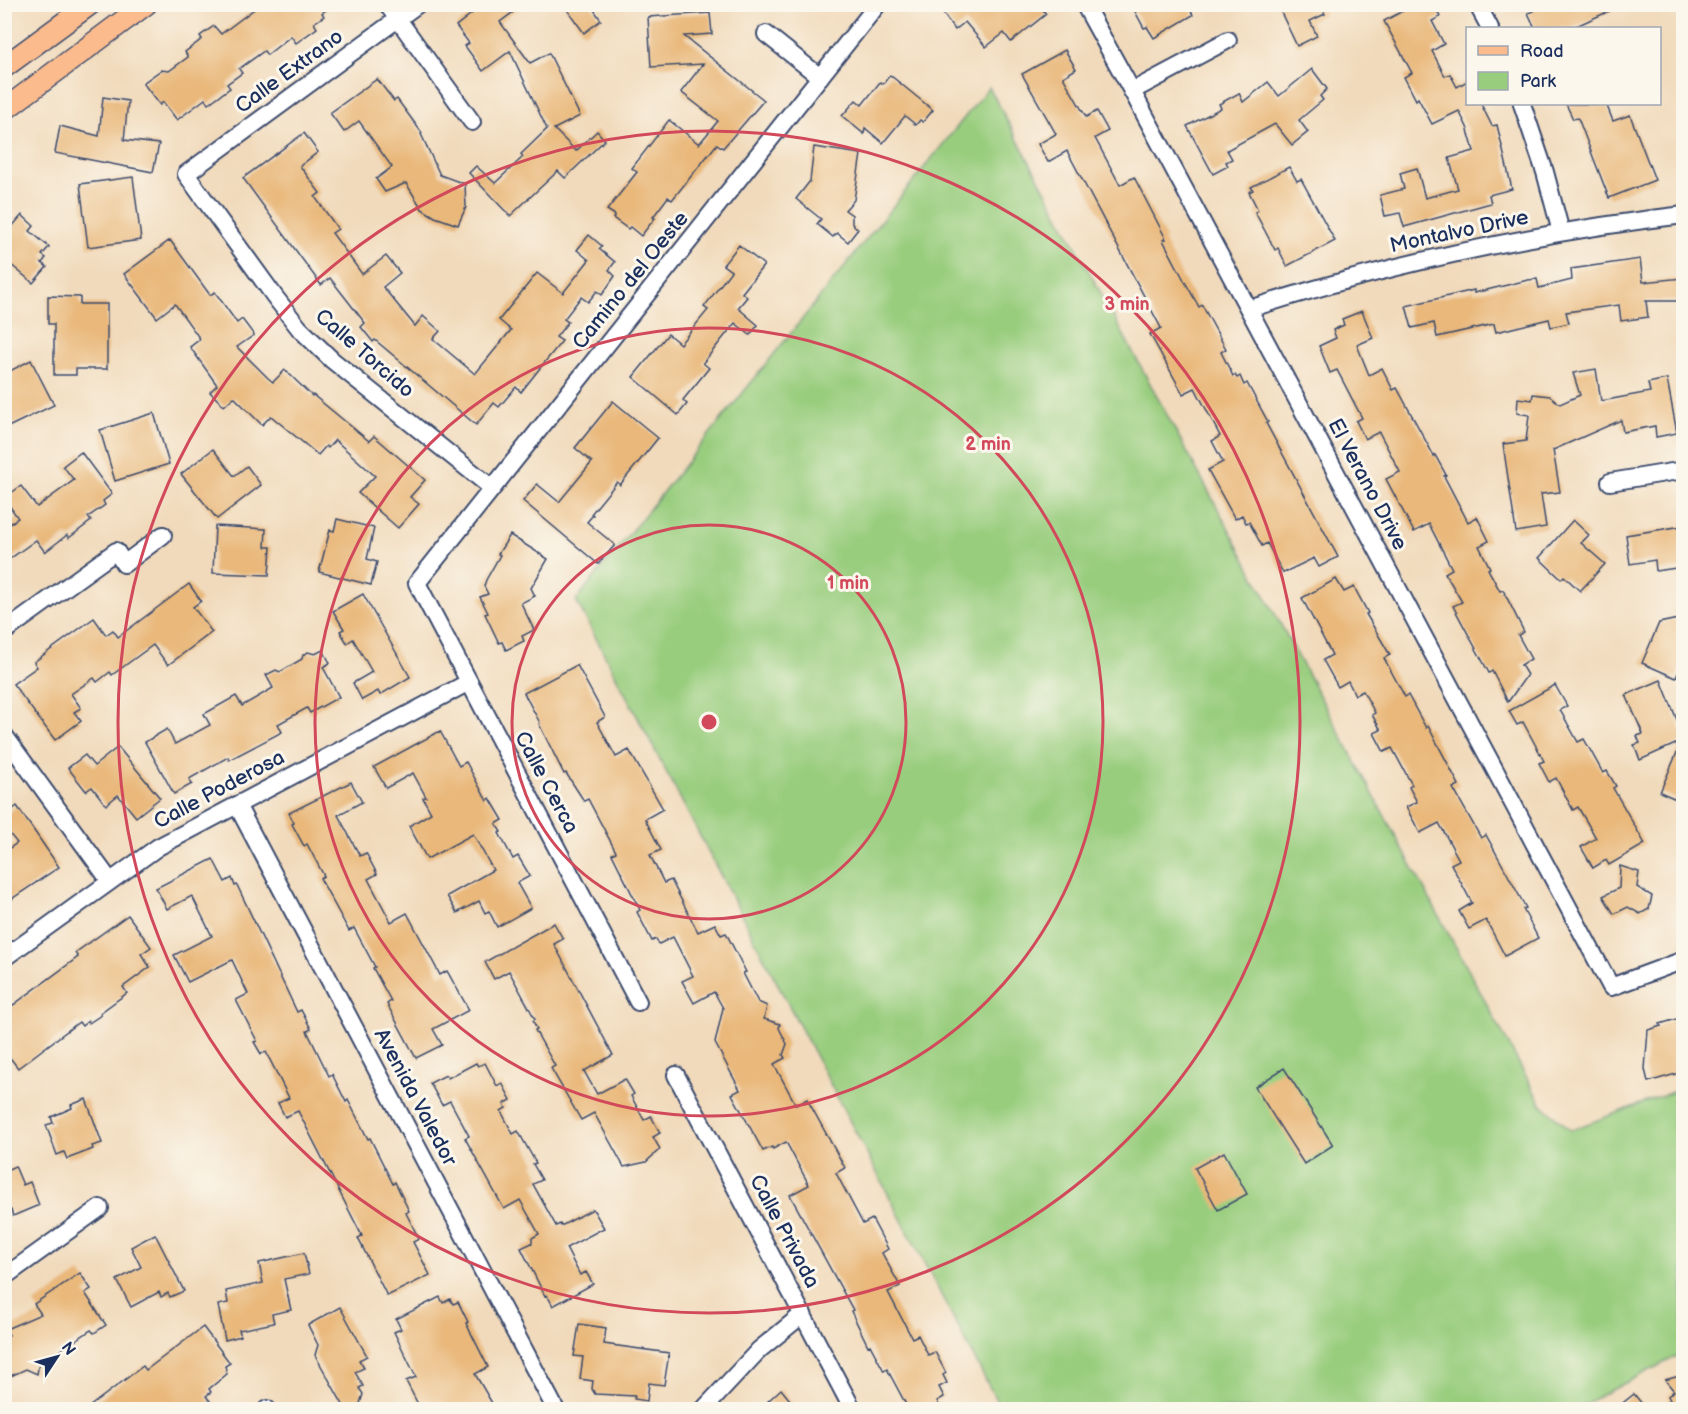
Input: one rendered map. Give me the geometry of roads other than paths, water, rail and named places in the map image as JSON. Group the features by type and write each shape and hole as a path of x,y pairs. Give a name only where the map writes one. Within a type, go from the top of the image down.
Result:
{"main road":[{"path":"4,67 90,4"},
{"path":"4,110 146,4"}],"street":[{"path":"387,4 472,122"},
{"name":"Calle Extrano","path":"186,174 418,4"},
{"name":"Camino del Oeste","path":"417,583 878,4"},
{"name":"El Verano Drive","path":"1084,4 1611,987 1683,960"},
{"path":"1477,4 1489,27"},
{"path":"766,34 820,77"},
{"path":"1132,91 1227,40"},
{"path":"1522,105 1545,172 1561,232"},
{"name":"Calle Torcido","path":"186,174 275,297 332,360 492,488"},
{"name":"Montalvo Drive","path":"1249,309 1400,266 1477,248 1561,232 1683,215"},
{"path":"1611,482 1683,470"},
{"path":"4,632 116,551 124,564 163,535"},
{"name":"Calle Cerca","path":"417,583 638,1002"},
{"name":"Calle Poderosa","path":"4,958 158,847 469,682"},
{"path":"4,735 110,881"},
{"name":"Avenida Valedor","path":"237,805 556,1410"},
{"name":"Calle Privada","path":"676,1075 853,1410"},
{"path":"4,1277 100,1208"},
{"path":"703,1410 759,1350 803,1314"}]}
